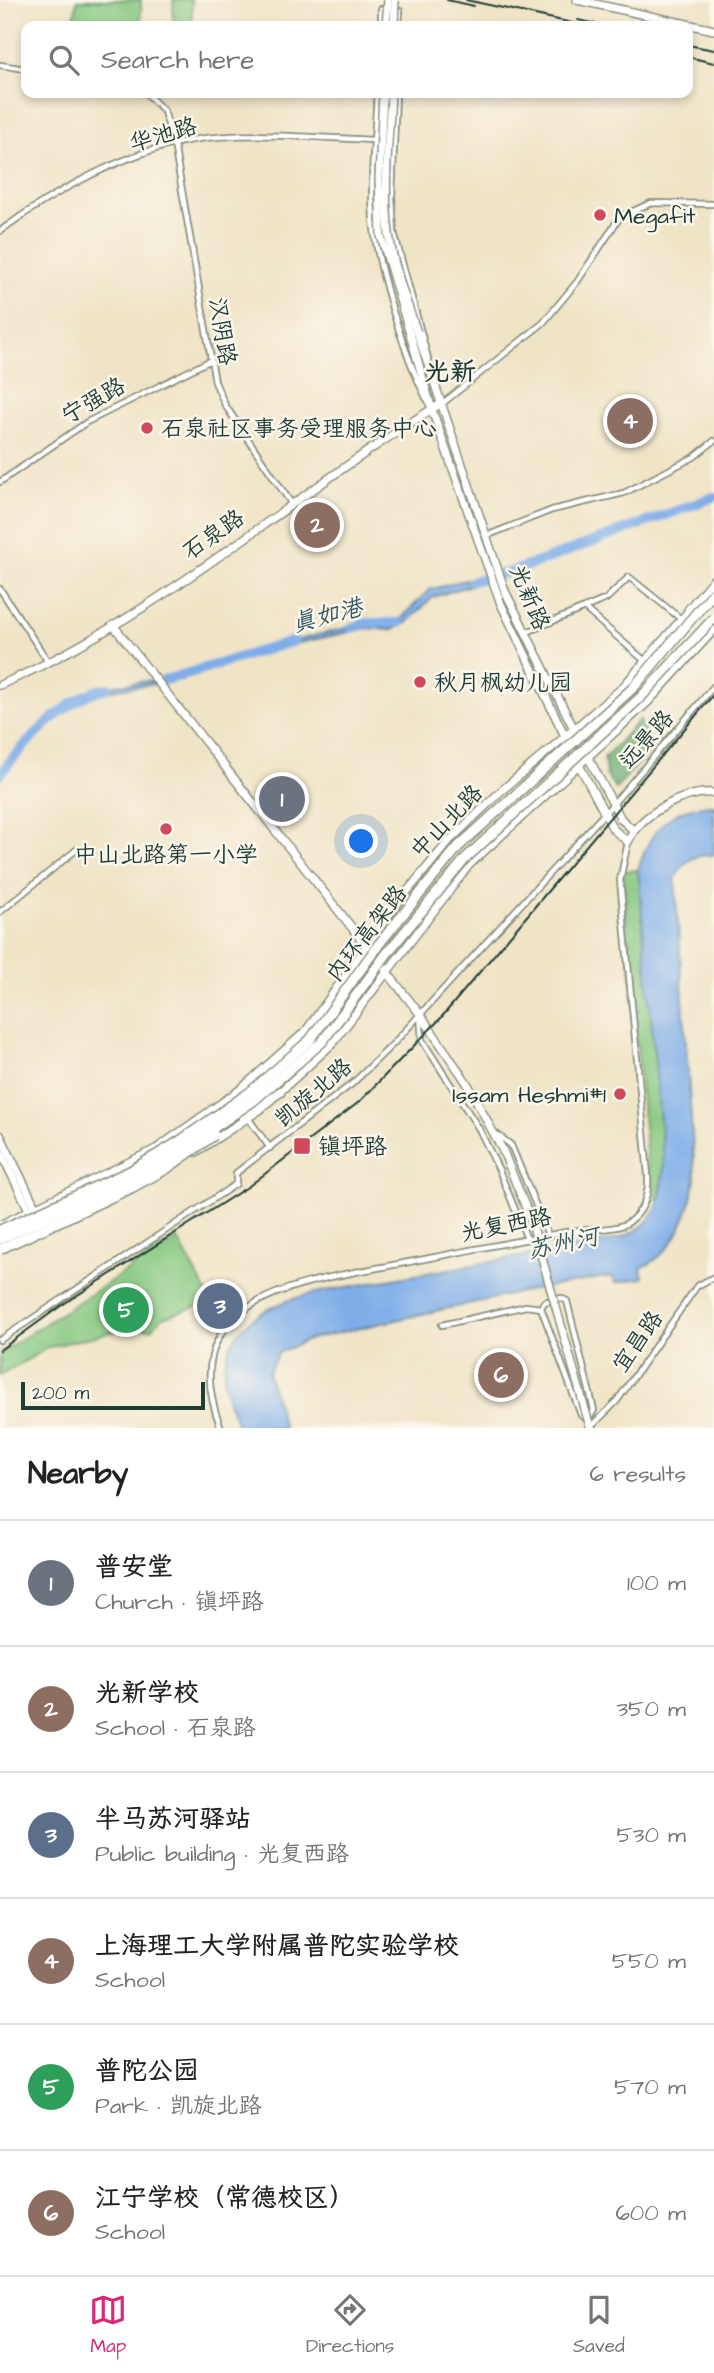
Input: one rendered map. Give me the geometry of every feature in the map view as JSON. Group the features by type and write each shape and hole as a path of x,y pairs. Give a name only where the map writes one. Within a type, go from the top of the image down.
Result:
{"highway":[{"path":"689,610 710,592 714,578"},
{"name":"内环高架路","path":"0,1228 130,1171 180,1141 248,1093 310,1040 379,944 458,847 634,687 710,592"},
{"name":"内环高架路","path":"0,1239 136,1177 184,1148 253,1101 322,1042 388,952 466,858 641,697 714,618"},
{"path":"0,1247 131,1188 166,1169 280,1092"}],"main road":[{"path":"386,21 388,0"},
{"path":"395,0 397,21"},
{"path":"577,0 673,21"},
{"path":"693,25 714,30"},
{"name":"光新路","path":"383,98 379,178 381,236 413,333 429,362 485,537 485,548"},
{"name":"光新路","path":"391,98 387,178 389,235 432,410 496,578 579,765 604,813 628,842"},
{"name":"石泉路","path":"0,685 50,664 113,625 442,404"},
{"name":"光新路","path":"496,578 621,819 634,830"},
{"name":"中山北路","path":"0,1228 32,1209 156,1149 242,1089 306,1031 449,841 621,689 714,578"},
{"path":"113,625 419,1014 467,1083 503,1151 531,1223 590,1426"},
{"name":"中山北路","path":"280,1092 332,1044 469,865 648,702 714,629"},
{"name":"光复西路","path":"628,842 634,830 677,800 700,792 714,793"},
{"path":"0,1247 180,1162 245,1117"},
{"path":"0,1135 41,1228"},
{"path":"0,1151 32,1209"}],"street":[{"path":"381,21 382,9 400,11 398,21"},
{"path":"0,65 21,68"},
{"name":"汉阴路","path":"151,98 164,111 174,145 215,382 225,405 291,503"},
{"name":"光新路","path":"377,98 372,197 377,250 417,380 432,410"},
{"name":"光新路","path":"396,98 394,232 401,265 428,347 429,362"},
{"name":"华池路","path":"0,231 33,208 96,175 174,145 231,137 394,141"},
{"path":"442,404 543,323 578,282 620,217 651,203 694,201 714,204"},
{"name":"宁强路","path":"0,482 87,422 211,360"},
{"path":"485,537 552,510 624,493 694,457 714,441"},
{"path":"525,633 606,599 629,578 681,619"},
{"path":"0,589 50,664"},
{"path":"584,608 645,661"},
{"name":"远景路","path":"604,813 714,686"},
{"name":"凯旋北路","path":"0,1340 236,1184 236,1172 353,1083 604,813"},
{"name":"光复西路","path":"221,1428 212,1397 211,1363 222,1337 253,1302 267,1294 310,1282 593,1227 618,1228 637,1215 647,1195 620,880 628,842"},
{"path":"0,912 76,850"},
{"path":"419,1014 422,1040 484,1139 527,1240"},
{"path":"245,1117 270,1148"},
{"path":"494,1133 511,1145 548,1236"},
{"name":"宜昌路","path":"590,1426 617,1401 697,1286 714,1277"},
{"path":"561,1298 567,1301 594,1410 590,1426 581,1415 541,1308 544,1301 561,1298"},
{"path":"442,1325 526,1306 541,1308"}],"green space":[{"path":"77,0 141,0 141,21 74,21"},
{"path":"173,0 192,0 192,21 173,21"},
{"path":"640,719 650,750 616,789 606,775 604,758"},
{"path":"638,870 664,1165 659,1204 648,1174 622,871"},
{"path":"177,1238 212,1302 163,1317 151,1329 128,1328 49,1347 0,1376 0,1353"}],"water":[{"path":"484,575 487,580 433,597 404,625 392,630 367,628 290,645 181,680 97,692 51,721 0,779 0,773 15,754 49,719 102,687 179,677 289,642 363,624 388,625 402,618 429,590"},
{"path":"714,805 714,855 691,859 675,878 695,1179 685,1219 672,1242 663,1253 641,1268 643,1278 615,1283 612,1276 531,1290 310,1339 278,1353 268,1373 284,1428 239,1428 225,1388 225,1361 231,1344 242,1329 271,1308 325,1291 609,1241 636,1231 652,1215 661,1194 664,1165 638,870 655,832 673,815 698,806"}],"waterway":[{"name":"真如港","path":"472,581 514,571 714,497"},
{"name":"真如港","path":"351,628 366,623 400,623"},
{"name":"真如港","path":"165,680 294,641"},
{"name":"真如港","path":"0,774 21,749 63,710 94,692 108,688"}],"railway":[{"path":"447,0 474,6"},
{"path":"466,0 563,21"},
{"path":"578,20 582,21"},
{"path":"693,46 714,50"},
{"path":"693,58 714,63"},
{"path":"0,1350 62,1305 249,1186 359,1102 440,1019 714,694"}],"place":[{"name":"Megafit","path":"600,215"},
{"name":"上海理工大学附属普陀实验学校","path":"630,421"},
{"name":"石泉社区事务受理服务中心","path":"147,428"},
{"name":"光新学校","path":"317,525"},
{"name":"秋月枫幼儿园","path":"420,682"},
{"name":"普安堂","path":"282,799"},
{"name":"中山北路第一小学","path":"166,829"},
{"name":"Issam Heshmi#1","path":"620,1094"},
{"name":"镇坪路","path":"302,1146"},
{"name":"半马苏河驿站","path":"220,1306"},
{"name":"普陀公园","path":"126,1310"},
{"name":"江宁学校（常德校区）","path":"501,1375"}],"district":[{"name":"光新","path":"450,371"}],"water label":[{"name":"苏州河","path":"563,1243"}]}
